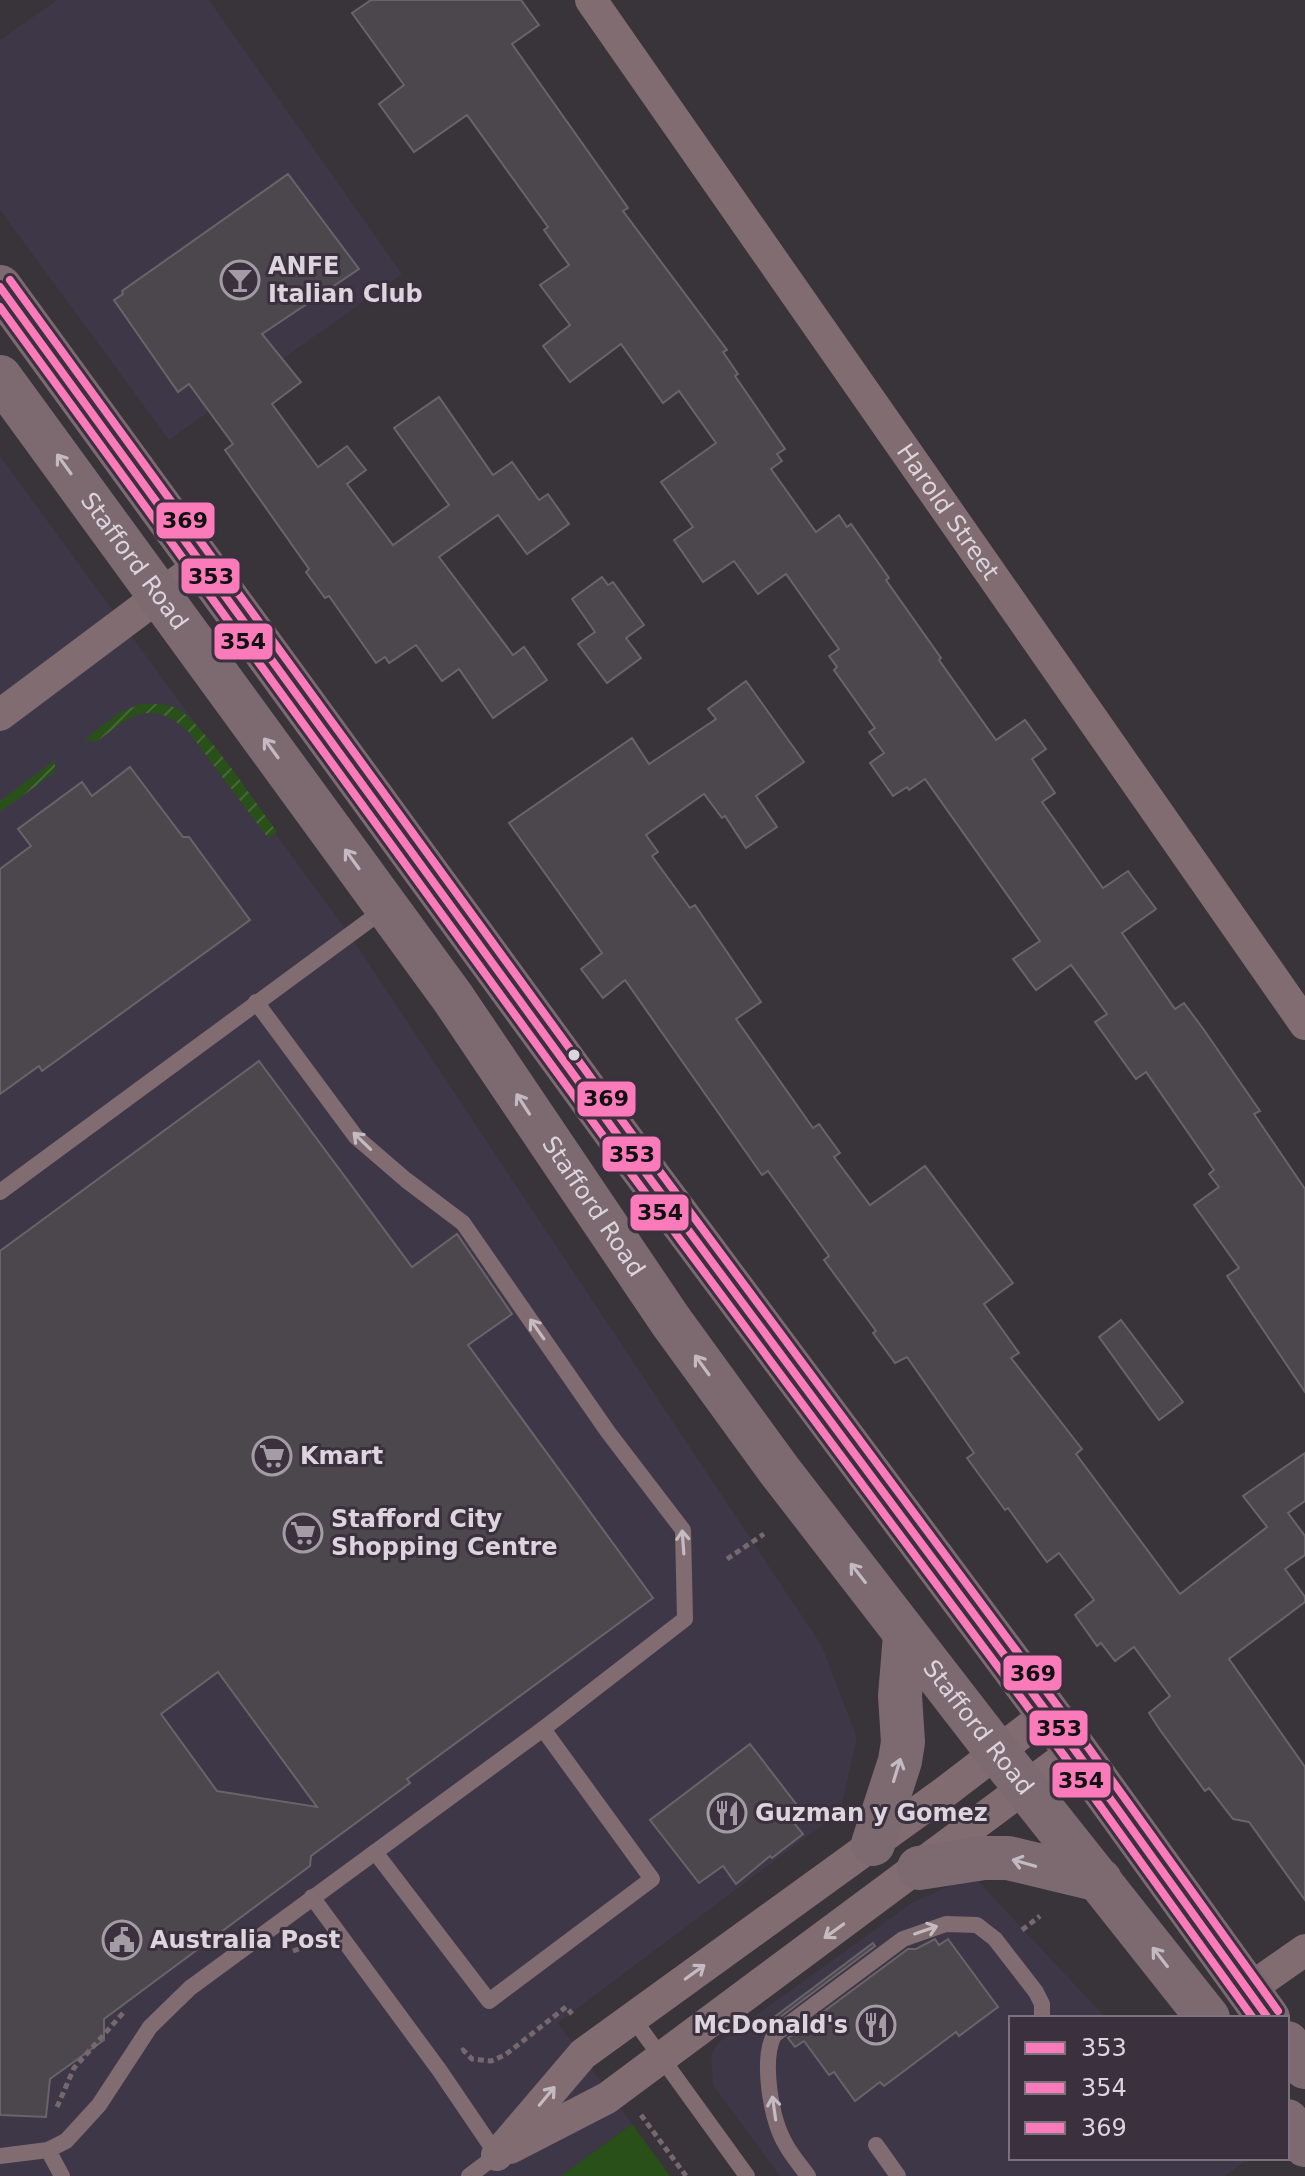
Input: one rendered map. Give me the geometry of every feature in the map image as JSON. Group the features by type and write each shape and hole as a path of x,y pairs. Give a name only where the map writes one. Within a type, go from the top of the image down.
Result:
{"highway":[{"path":"0,287 582,1086 1075,1750 1258,2004"},
{"name":"Stafford Road","path":"0,377 453,998 670,1320 779,1470 905,1635 1206,2016"},
{"path":"873,1844 900,1761 903,1742 900,1696 905,1635"},
{"path":"919,1868 984,1858 1008,1858 1100,1880"},
{"path":"1289,2046 1305,2067"},
{"path":"1289,2124 1305,2145"}],"street":[{"name":"Harold Street","path":"591,0 1305,1024"},
{"path":"0,715 203,563"},
{"path":"497,2155 583,2054 1047,1714"},
{"path":"497,2155 607,2098 1075,1750"},
{"path":"1258,2004 1305,1950"}],"lane":[{"path":"0,1192 387,907"},
{"path":"0,2156 48,2150 66,2141 99,2105 150,2027 180,1998 312,1897 543,1729 685,1619 683,1530 608,1432 463,1223 356,1137 256,1002"},
{"path":"375,1852 489,2001 652,1879 543,1729"},
{"path":"312,1897 440,2071 497,2155 469,2176"},
{"path":"808,2176 786,2145 776,2123 767,2060 769,2045 774,2035 903,1939 946,1924 977,1925 995,1939 1036,1992 1042,2004 1042,2016"},
{"path":"632,2017 747,2176"},
{"path":"876,2145 898,2176"},
{"path":"48,2150 62,2176"}],"path":[{"path":"727,1559 764,1534"},
{"path":"455,2057 463,2050 472,2059 491,2061 505,2055 566,2007 572,2014"},
{"path":"633,2104 686,2176"}],"shaded area":[{"path":"57,0 209,0 402,274 169,440 0,210 0,40"},
{"path":"0,456 349,934 822,1646 857,1738 840,1812 558,2023 632,2124 561,2176 0,2176"},
{"path":"978,1881 1104,2016 1009,2016 1009,2160 1246,2160 1225,2176 780,2176 713,2085 711,2054 719,2042 913,1902 952,1885"}],"green space":[{"path":"141,704 169,706 189,717 215,747 277,832 268,838 188,731 162,715 140,714 96,742 85,739 120,712"},
{"path":"55,760 55,772 0,812 0,801"},
{"path":"632,2124 670,2176 561,2176"}],"building":[{"path":"371,0 521,0 539,25 512,44 628,208 623,211 727,350 723,352 738,374 735,376 785,449 777,454 782,461 771,469 816,532 839,515 847,527 851,524 941,658 939,660 996,740 1025,720 1046,749 1032,759 1055,793 1042,802 1103,888 1128,871 1156,909 1122,933 1175,1009 1184,1003 1204,1030 1260,1111 1254,1114 1305,1189 1305,1392 1227,1276 1239,1268 1194,1205 1219,1187 1209,1174 1214,1170 1146,1072 1136,1079 1095,1022 1107,1014 1071,965 1036,990 1013,959 1040,941 925,779 893,796 870,763 884,753 869,732 875,728 834,670 837,667 829,656 839,649 786,574 758,594 734,561 703,582 674,540 693,527 661,482 716,443 679,391 663,403 621,344 570,382 543,346 570,325 540,285 569,265 544,230 548,227 467,115 414,152 379,104 404,85 352,13"},
{"path":"288,174 359,269 262,334 301,382 272,404 318,467 347,446 366,470 347,484 393,545 449,505 394,428 439,397 493,475 512,462 539,500 548,494 569,524 527,554 498,515 439,557 513,655 524,647 547,680 493,718 459,669 442,681 416,645 389,663 385,657 376,663 329,596 325,598 306,572 309,569 225,450 233,444 189,384 178,392 114,300 123,294 122,291"},
{"path":"602,577 608,585 613,582 644,625 626,638 641,658 607,683 578,644 595,632 572,599"},
{"path":"746,681 804,762 756,796 777,827 746,848 725,816 722,818 704,794 646,835 658,852 652,856 690,908 695,905 761,1002 736,1019 813,1128 819,1124 840,1153 834,1157 870,1205 925,1166 1013,1283 984,1304 1019,1353 1011,1358 1082,1449 1076,1454 1180,1594 1267,1527 1243,1496 1305,1453 1305,1501 1288,1513 1305,1536 1305,1555 1285,1569 1305,1597 1305,1602 1229,1659 1305,1767 1305,1900 1249,1822 1233,1819 1209,1788 1205,1791 1160,1730 1149,1713 1170,1696 1134,1647 1115,1661 1101,1643 1097,1646 1075,1615 1094,1600 1059,1553 1047,1562 1008,1508 1005,1510 967,1458 974,1453 907,1357 895,1363 873,1333 876,1331 824,1260 829,1256 768,1171 762,1175 625,980 603,998 581,969 602,953 509,823 632,738 649,764 716,719 708,709"},
{"path":"130,767 183,837 189,837 250,920 42,1071 39,1066 0,1094 0,869 31,846 18,829 82,782 92,796"},
{"name":"Stafford City Shopping Centre","path":"259,1061 412,1267 457,1234 512,1314 468,1345 653,1598 407,1779 410,1783 311,1856 310,1866 104,2019 104,2040 50,2079 46,2117 0,2115 0,1251","holes":["218,1672 317,1807 217,1791 161,1714"]},
{"path":"1121,1320 1183,1402 1159,1420 1099,1337"},
{"name":"Guzman y Gomez","path":"750,1744 800,1809 789,1817 803,1834 736,1884 723,1866 699,1883 650,1820"},
{"name":"McDonald's","path":"935,1939 939,1945 948,1939 998,2007 959,2036 956,2032 884,2086 880,2082 855,2101 834,2072 829,2075 804,2041 795,2047 788,2038 908,1949 916,1949"},
{"path":"873,1943 875,1946 775,2021 773,2018"}],"transit line":[{"name":"369","path":"10,280 629,1130 1085,1743 1278,2011"},
{"name":"353","path":"0,287 619,1137 1075,1750 1267,2016"},
{"name":"354","path":"0,307 609,1144 1065,1757 1252,2016"}],"place":[{"name":"ANFE Italian Club","path":"240,280"},
{"name":"Kmart","path":"272,1456"},
{"name":"Stafford City Shopping Centre","path":"303,1533"},
{"name":"Guzman y Gomez","path":"727,1813"},
{"name":"Australia Post","path":"122,1940"},
{"name":"McDonald's","path":"876,2025"}]}
